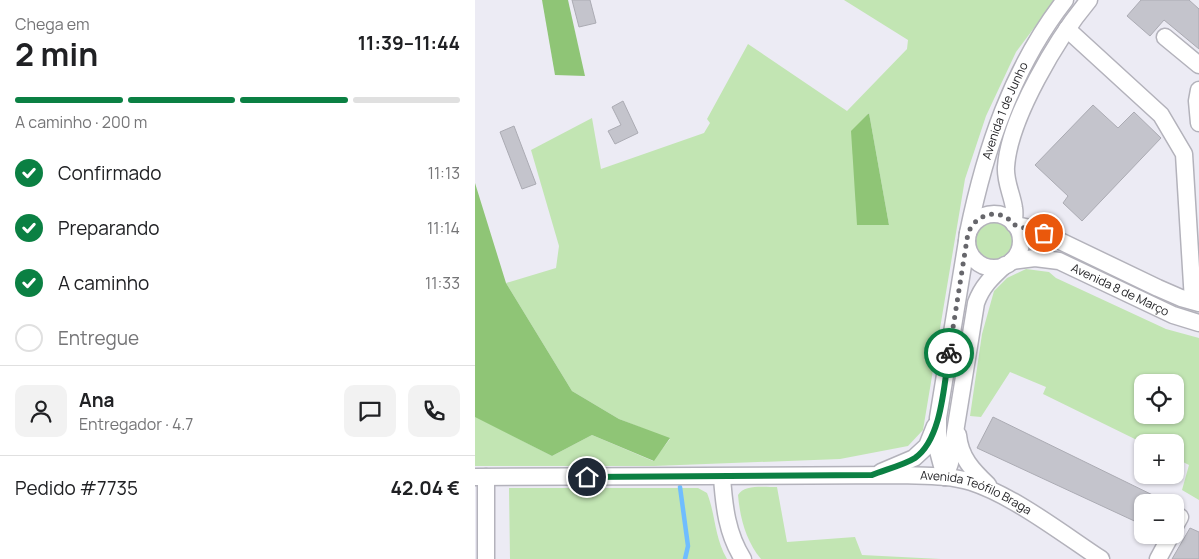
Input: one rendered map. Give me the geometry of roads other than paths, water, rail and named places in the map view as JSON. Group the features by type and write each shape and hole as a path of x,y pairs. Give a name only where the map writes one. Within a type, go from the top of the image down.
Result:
{"street":[{"name":"Avenida 1 de Junho","path":"945,476 938,451 938,418 967,237 987,155 1007,99 1034,46 1065,0"},
{"name":"Avenida 1 de Junho","path":"1015,225 1014,207 1006,180 1007,153 1013,132 1031,92 1059,40 1089,0"},
{"path":"1067,29 1161,115 1184,154 1196,302"},
{"path":"1165,37 1199,65"},
{"path":"1199,90 1197,101 1199,123"},
{"path":"945,476 950,463 979,293 987,281 1009,263 1020,247 1019,232 1015,225 1004,216 989,214 976,221 967,237 971,255 982,266 998,268 1009,263"},
{"name":"Avenida 8 de Março","path":"1015,225 1035,229 1158,288 1196,302"},
{"name":"Avenida 8 de Março","path":"1009,263 1035,258 1059,261 1173,315 1199,323"},
{"name":"Avenida 1 de Junho","path":"872,475 914,458 927,446 938,418"},
{"path":"957,421 959,446 965,460 973,471 993,490"},
{"name":"Avenida Teófilo Braga","path":"481,477 722,477 902,474 945,476 993,490 1101,559"},
{"path":"481,477 486,559"},
{"path":"722,477 728,525 732,538 743,559"},
{"path":"1158,559 1166,544"}],"waterway":[{"path":"680,487 688,546 685,559"}]}
